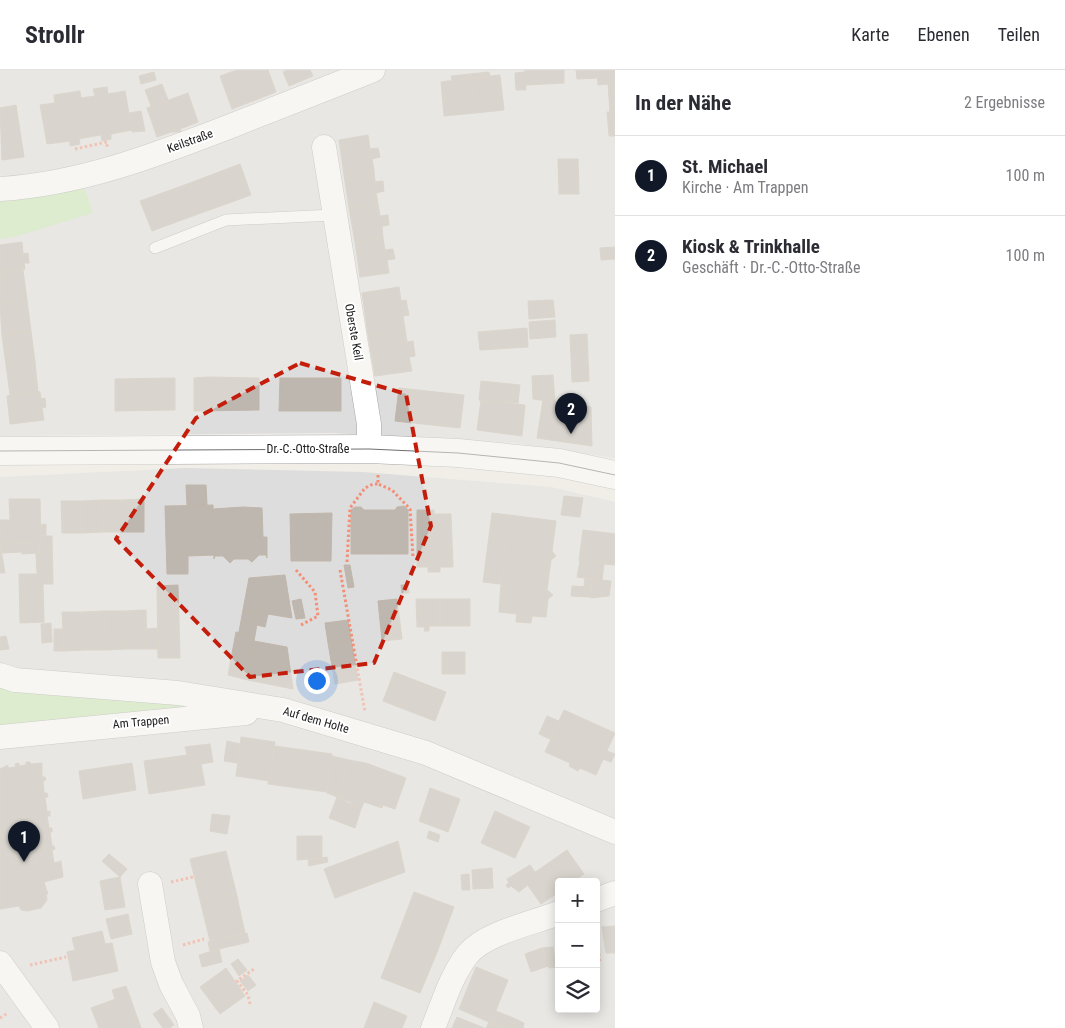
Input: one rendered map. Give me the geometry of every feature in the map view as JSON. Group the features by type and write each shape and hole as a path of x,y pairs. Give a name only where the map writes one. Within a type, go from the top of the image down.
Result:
{"street":[{"name":"Keilstraße","path":"0,189 45,184 110,170 208,135 373,70"},
{"name":"Oberste Keil","path":"324,147 374,461"},
{"name":"Dr.-C.-Otto-Straße","path":"0,450 374,461 458,453 559,463 615,475"},
{"name":"Auf dem Holte","path":"0,675 15,680 178,693 283,710 429,754 615,832"},
{"name":"Am Trappen","path":"0,737 283,710"},
{"path":"150,884 163,962 188,1016 191,1028"},
{"path":"600,899 615,893"},
{"path":"433,1028 452,981 469,953 480,944 501,934 555,915"},
{"path":"3,967 47,1028"}],"lane":[{"path":"155,248 226,220 334,215"}],"path":[{"path":"75,149 107,142 107,148"},
{"path":"374,461 378,484"},
{"path":"347,562 350,508 365,488 373,484 378,484 392,490 410,509 413,557"},
{"path":"296,570 315,592 318,616 301,625"},
{"path":"340,570 369,735"},
{"path":"3,967 66,957"},
{"path":"250,1004 248,995 237,981 254,969"}],"highlighted area":[{"path":"300,363 406,394 431,526 374,663 250,677 116,539 196,418"}],"shaded area":[{"path":"0,70 615,70 615,458 513,443 332,433 0,436"},
{"path":"186,468 363,472 551,487 615,502 615,1028 0,1028 0,477"}],"green space":[{"path":"83,184 93,213 14,237 0,239 0,198"},
{"path":"0,684 177,699 191,708 0,727"}],"building":[{"path":"237,70 268,70 276,92 232,109 220,76"},
{"path":"288,70 310,70 313,76 289,86 283,72"},
{"path":"525,70 564,70 564,83 526,85"},
{"path":"576,70 597,70 597,78 577,79"},
{"path":"597,70 615,70 615,128 613,112 610,112 608,84 598,85"},
{"path":"154,72 156,80 141,84 139,76"},
{"path":"489,72 490,77 471,78 470,74"},
{"path":"525,72 526,90 516,90 515,73"},
{"path":"470,74 471,78 452,81 451,76"},
{"path":"500,75 504,110 475,113 471,78"},
{"path":"471,78 475,113 444,116 441,82"},
{"path":"162,84 168,100 151,106 145,90"},
{"path":"107,87 108,94 125,91 132,130 111,134 111,139 102,141 101,135 94,136 88,97 95,96 93,89"},
{"path":"80,91 81,98 88,97 94,136 79,139 80,144 70,146 70,141 47,144 40,105 55,103 54,95"},
{"path":"188,93 198,122 180,129 181,132 171,132 157,137 147,108"},
{"path":"16,105 24,157 2,160 0,108"},
{"path":"141,111 145,131 132,132 129,113"},
{"path":"607,112 613,112 615,136 609,136"},
{"path":"368,135 370,149 378,148 380,157 372,159 374,170 344,175 339,140"},
{"path":"558,159 578,159 579,194 559,194"},
{"path":"240,164 251,195 201,213 190,183"},
{"path":"374,170 375,182 383,181 384,191 376,193 378,204 349,208 344,175"},
{"path":"190,183 201,213 152,231 140,201"},
{"path":"378,204 380,216 388,215 389,225 382,226 383,238 355,242 349,208"},
{"path":"383,238 385,250 393,249 395,259 387,260 389,273 360,277 355,242"},
{"path":"22,242 23,254 28,253 29,263 24,263 25,269 0,273 0,245"},
{"path":"615,247 615,259 601,260 600,248"},
{"path":"25,269 23,270 27,300 0,304 0,273"},
{"path":"399,287 401,301 406,300 409,315 403,316 405,329 368,335 362,293"},
{"path":"27,300 31,331 2,335 0,304"},
{"path":"553,300 555,317 529,319 528,301"},
{"path":"555,320 556,337 530,339 529,322"},
{"path":"527,328 528,347 480,350 478,332"},
{"path":"405,329 407,342 413,341 415,356 409,357 412,371 375,376 368,335"},
{"path":"31,331 35,362 6,365 2,335"},
{"path":"587,334 589,381 572,382 570,335"},
{"path":"35,362 38,392 40,392 7,396 10,395 6,365"},
{"path":"553,375 555,402 533,399 532,376"},
{"path":"175,378 175,410 115,411 115,379"},
{"path":"194,378 259,378 259,410 194,411"},
{"path":"280,378 341,378 341,411 279,411"},
{"path":"481,381 520,385 518,403 479,400"},
{"path":"399,388 464,395 460,428 395,421"},
{"path":"40,392 41,399 45,398 46,407 42,408 44,420 10,424 7,396"},
{"path":"481,400 525,405 522,436 477,430"},
{"path":"543,400 564,403 564,400 580,402 580,405 591,407 592,446 537,438"},
{"path":"186,485 206,485 207,505 187,506"},
{"path":"564,496 583,498 580,517 561,515"},
{"path":"9,499 40,499 41,543 0,544 0,520 10,520"},
{"path":"144,499 144,532 124,532 123,500"},
{"path":"102,500 123,500 124,532 103,532"},
{"path":"102,500 103,532 82,533 82,501"},
{"path":"61,501 82,501 82,533 62,533"},
{"path":"213,505 214,555 188,556 188,574 167,574 165,506"},
{"path":"404,506 408,510 408,554 380,554 379,510 395,510 397,507"},
{"path":"355,507 361,507 364,510 379,510 380,554 351,554 351,510"},
{"path":"262,508 263,537 267,537 267,558 266,555 259,555 252,562 248,559 234,559 230,563 223,556 215,556 214,559 213,509"},
{"path":"417,510 434,510 434,514 451,514 453,567 440,567 440,572 428,572 428,567 417,567"},
{"path":"332,513 331,561 291,561 290,514"},
{"path":"492,513 509,515 500,584 483,582"},
{"path":"509,515 556,521 552,551 556,556 551,560 549,575 502,569"},
{"path":"46,524 46,536 41,536 40,525"},
{"path":"583,530 608,533 604,564 579,561"},
{"path":"608,533 615,534 615,565 604,564"},
{"path":"41,536 52,536 53,584 43,584 44,622 20,623 19,574 37,574 36,553 39,553"},
{"path":"21,543 22,552 2,553 1,544"},
{"path":"21,543 39,543 39,553 22,554"},
{"path":"0,544 5,573 0,573"},
{"path":"580,561 604,564 602,580 577,577"},
{"path":"344,565 350,565 354,587 348,588"},
{"path":"502,569 549,575 547,590 553,595 548,599 546,617 532,616 531,623 516,622 517,614 499,612"},
{"path":"285,575 292,618 243,610 249,578"},
{"path":"585,578 592,579 591,587 584,586"},
{"path":"592,579 611,581 609,596 591,598"},
{"path":"178,585 180,658 158,658 157,586"},
{"path":"401,585 408,585 409,593 402,593"},
{"path":"572,586 591,587 591,597 571,596"},
{"path":"301,599 305,618 296,619 292,601"},
{"path":"397,599 402,639 382,641 378,601"},
{"path":"416,599 440,599 440,626 429,626 429,631 424,631 425,627 417,627"},
{"path":"440,599 470,599 470,626 440,626"},
{"path":"146,610 147,649 127,649 124,611"},
{"path":"243,610 259,613 254,641 248,640 249,634 239,632"},
{"path":"104,611 124,611 127,649 106,650"},
{"path":"104,611 106,650 85,650 83,612"},
{"path":"62,612 83,612 85,650 64,651"},
{"path":"259,613 268,614 265,627 257,625"},
{"path":"348,620 351,639 328,643 325,623"},
{"path":"51,623 52,642 42,643 41,624"},
{"path":"158,628 158,649 147,649 146,629"},
{"path":"54,629 63,629 64,651 54,651"},
{"path":"236,632 249,634 248,640 254,641 248,680 228,675"},
{"path":"6,636 9,649 0,650 0,637"},
{"path":"351,639 358,680 335,684 328,643"},
{"path":"254,641 287,647 293,689 248,680"},
{"path":"442,652 465,652 465,674 442,674"},
{"path":"394,672 412,679 401,708 383,701"},
{"path":"412,679 446,692 435,721 401,708"},
{"path":"564,710 615,733 596,775 580,768 578,771 569,766 570,763 545,752"},
{"path":"547,716 559,721 550,739 539,734"},
{"path":"241,737 275,742 269,781 236,776"},
{"path":"227,741 240,744 237,763 224,761"},
{"path":"210,744 213,762 201,764 205,785 149,794 144,761 187,755 185,747"},
{"path":"275,746 332,754 327,792 268,784"},
{"path":"607,751 615,754 611,762 603,759"},
{"path":"332,756 349,760 337,797 327,793"},
{"path":"349,760 366,763 351,802 337,797"},
{"path":"26,762 31,764 42,763 42,777 45,777 46,780 43,781 44,793 47,793 48,797 45,797 47,812 50,811 50,816 47,816 49,828 52,828 52,832 50,832 52,846 55,849 52,850 54,863 61,861 63,877 44,882 48,894 46,894 47,900 41,908 27,911 21,910 19,906 0,909 0,769 8,765 8,768 16,767 15,764 19,763 19,766 26,765"},
{"path":"132,763 136,790 83,799 79,771"},
{"path":"366,763 406,778 395,809 383,805 382,808 364,802 361,809 350,805"},
{"path":"430,788 460,799 448,832 419,821"},
{"path":"337,797 361,809 355,828 329,818"},
{"path":"495,811 530,827 515,858 481,843"},
{"path":"212,814 230,816 227,834 210,831"},
{"path":"429,831 440,835 438,842 427,838"},
{"path":"297,836 322,836 322,858 297,860"},
{"path":"398,841 405,872 335,898 324,869"},
{"path":"567,850 584,874 578,878 555,878 555,895 541,904 524,880"},
{"path":"226,851 236,892 200,900 190,859"},
{"path":"109,854 127,869 120,877 102,861"},
{"path":"327,857 328,862 309,866 308,860"},
{"path":"530,865 535,872 524,880 528,885 519,892 511,886 508,888 506,885 509,883 507,879"},
{"path":"492,868 493,888 473,889 472,870"},
{"path":"469,874 470,890 462,890 461,875"},
{"path":"120,877 125,907 105,910 100,881"},
{"path":"236,892 245,933 210,941 200,900"},
{"path":"414,892 454,907 436,955 396,939"},
{"path":"128,914 132,934 111,939 106,919"},
{"path":"615,926 615,953 606,953 602,927"},
{"path":"102,931 105,944 112,943 118,971 73,981 67,952 75,950 72,938"},
{"path":"247,933 249,942 210,951 208,942"},
{"path":"396,939 436,955 420,993 381,978"},
{"path":"553,947 555,967 549,968 542,948"},
{"path":"542,948 548,966 531,972 525,954"},
{"path":"219,949 222,962 202,967 199,955"},
{"path":"238,959 247,970 239,976 231,964"},
{"path":"476,967 508,980 491,1023 459,1009"},
{"path":"226,968 245,996 220,1014 200,987"},
{"path":"248,975 256,985 248,991 240,981"},
{"path":"126,986 129,994 115,999 112,990"},
{"path":"129,994 141,1028 99,1028 91,1008"},
{"path":"374,1002 407,1016 402,1028 364,1028"},
{"path":"162,1008 174,1025 169,1028 163,1028 153,1014"},
{"path":"496,1011 516,1019 514,1028 505,1028 491,1023"},
{"path":"457,1017 484,1028 452,1028"},
{"path":"516,1019 524,1023 523,1028 514,1028"},
{"path":"489,1022 491,1023 505,1028 486,1028"}],"tram line":[{"path":"0,451 369,449 458,453 559,463 615,475"}],"place":[{"name":"Kiosk & Trinkhalle","path":"571,434"},
{"name":"St. Michael","path":"24,862"}]}
